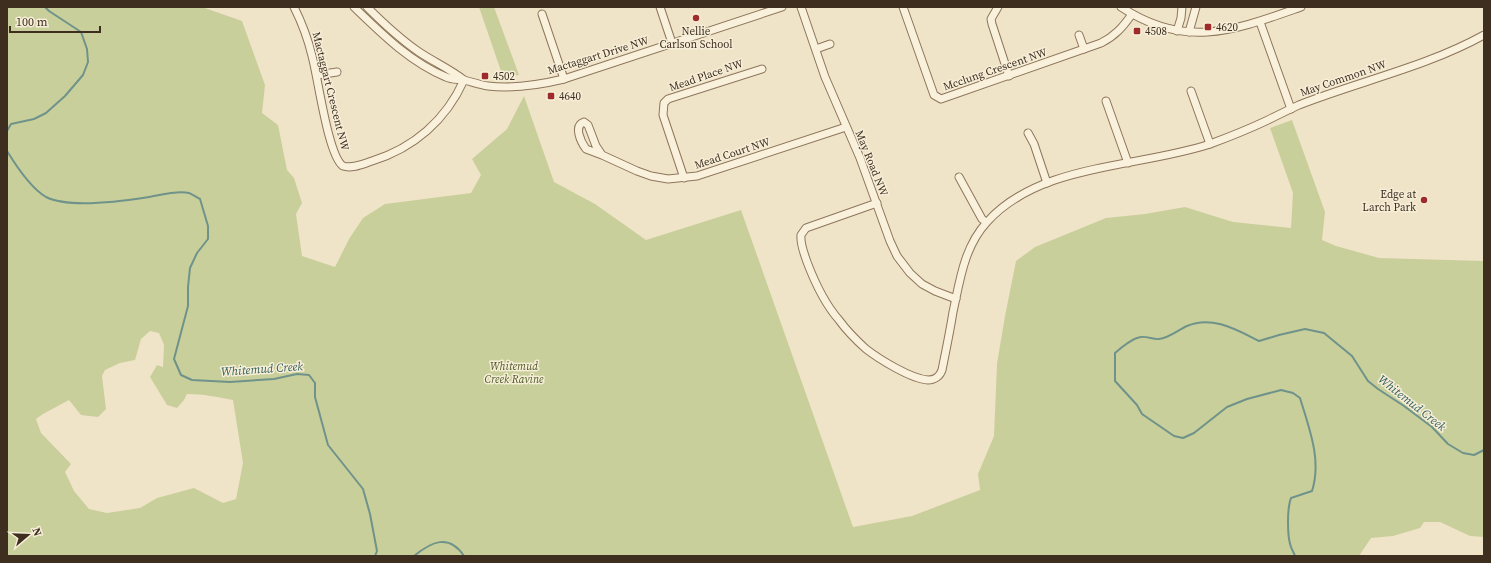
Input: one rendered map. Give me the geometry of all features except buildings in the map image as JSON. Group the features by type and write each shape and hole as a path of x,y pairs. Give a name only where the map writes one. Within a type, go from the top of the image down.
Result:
{"street":[{"name":"Mactaggart Crescent NW","path":"294,7 307,39 317,75 330,137 339,163 346,167 358,166 390,155 418,139 450,106 464,80"},
{"name":"Mactaggart Drive NW","path":"354,7 390,41 417,61 448,78 488,86 512,87 536,85 564,79 782,7"},
{"name":"Mactaggart Drive NW","path":"367,7 389,29 409,45 429,59 451,70 464,80"},
{"path":"660,7 672,43"},
{"name":"May Road NW","path":"801,7 825,77 860,158 892,248 906,269 916,279 929,288 956,299"},
{"name":"Mcclung Crescent NW","path":"903,7 936,97 943,98 1101,43 1113,36 1123,27 1132,14"},
{"path":"998,7 991,19 992,27 1009,76"},
{"path":"1121,7 1157,26 1177,31 1189,32 1216,32 1241,28 1301,7"},
{"path":"1177,31 1181,18 1182,7"},
{"path":"1189,32 1196,7"},
{"path":"542,14 564,79"},
{"path":"1260,22 1290,109"},
{"path":"1079,35 1084,49"},
{"name":"May Common NW","path":"877,204 808,227 801,235 801,245 815,282 826,304 858,342 899,370 931,380 938,376 942,370 966,258 986,222 1017,196 1046,183 1084,171 1180,152 1210,144 1250,129 1290,109 1437,57 1484,35"},
{"path":"816,49 830,44"},
{"name":"Mead Place NW","path":"684,178 663,115 664,103 668,99 762,69"},
{"path":"317,75 337,72"},
{"path":"1191,91 1210,144"},
{"path":"1106,101 1128,163"},
{"name":"Mead Court NW","path":"602,155 651,176 668,179 684,178 697,176 846,127"},
{"path":"1028,133 1034,144 1046,183"},
{"path":"959,177 982,219 986,222"}],"green space":[{"name":"Whitemud Creek Ravine","path":"7,7 202,7 242,21 265,85 262,113 278,125 287,170 294,178 302,203 296,214 302,256 335,267 349,239 363,218 385,204 471,193 481,175 472,159 507,129 524,96 554,182 595,204 646,240 741,210 853,527 912,516 980,490 978,474 994,436 997,364 1016,261 1035,247 1106,218 1145,214 1185,207 1233,222 1291,228 1293,193 1270,128 1292,120 1325,212 1322,240 1336,246 1379,258 1484,261 1484,537 1470,536 1440,522 1424,522 1420,528 1393,536 1371,538 1359,556 7,556","holes":["150,331 159,333 164,345 163,367 157,365 150,377 167,405 177,408 187,394 204,395 233,400 243,463 236,499 223,503 194,488 157,498 140,508 107,513 89,509 74,491 65,472 71,464 41,433 36,419 69,400 81,415 98,417 106,409 102,376 105,370 120,363 135,360 141,339"]},
{"path":"479,7 494,7 519,75 503,77"}],"waterway":[{"name":"Whitemud Creek","path":"7,131 11,124 34,119 46,113 65,96 83,75 88,62 87,49 81,32 45,7"},
{"name":"Whitemud Creek","path":"7,151 19,169 35,188 46,197 56,201 69,203 97,203 179,192 189,193 200,199 208,226 208,239 197,253 190,268 188,306 174,359 181,375 192,380 230,382 274,379 297,374 309,375 315,383 315,397 328,445 363,489 370,514 377,551 375,556"},
{"name":"Whitemud Creek","path":"1295,556 1291,547 1288,530 1288,515 1291,498 1312,491 1316,468 1313,444 1300,398 1293,393 1281,390 1247,399 1227,407 1194,433 1183,438 1174,436 1142,414 1137,405 1115,381 1115,353 1134,339 1143,337 1157,339 1163,338 1170,336 1187,326 1206,322 1224,325 1259,341 1305,329 1324,333 1352,356 1368,381 1432,427 1448,444 1463,453 1474,455 1484,450"},
{"name":"Whitemud Creek","path":"414,556 427,547 440,542 452,544 464,556"}],"place":[{"name":"Nellie Carlson School","path":"696,18"},
{"name":"4620","path":"1208,27"},
{"name":"4508","path":"1137,31"},
{"name":"4502","path":"485,76"},
{"name":"4640","path":"551,96"},
{"name":"Edge at Larch Park","path":"1424,200"}]}
